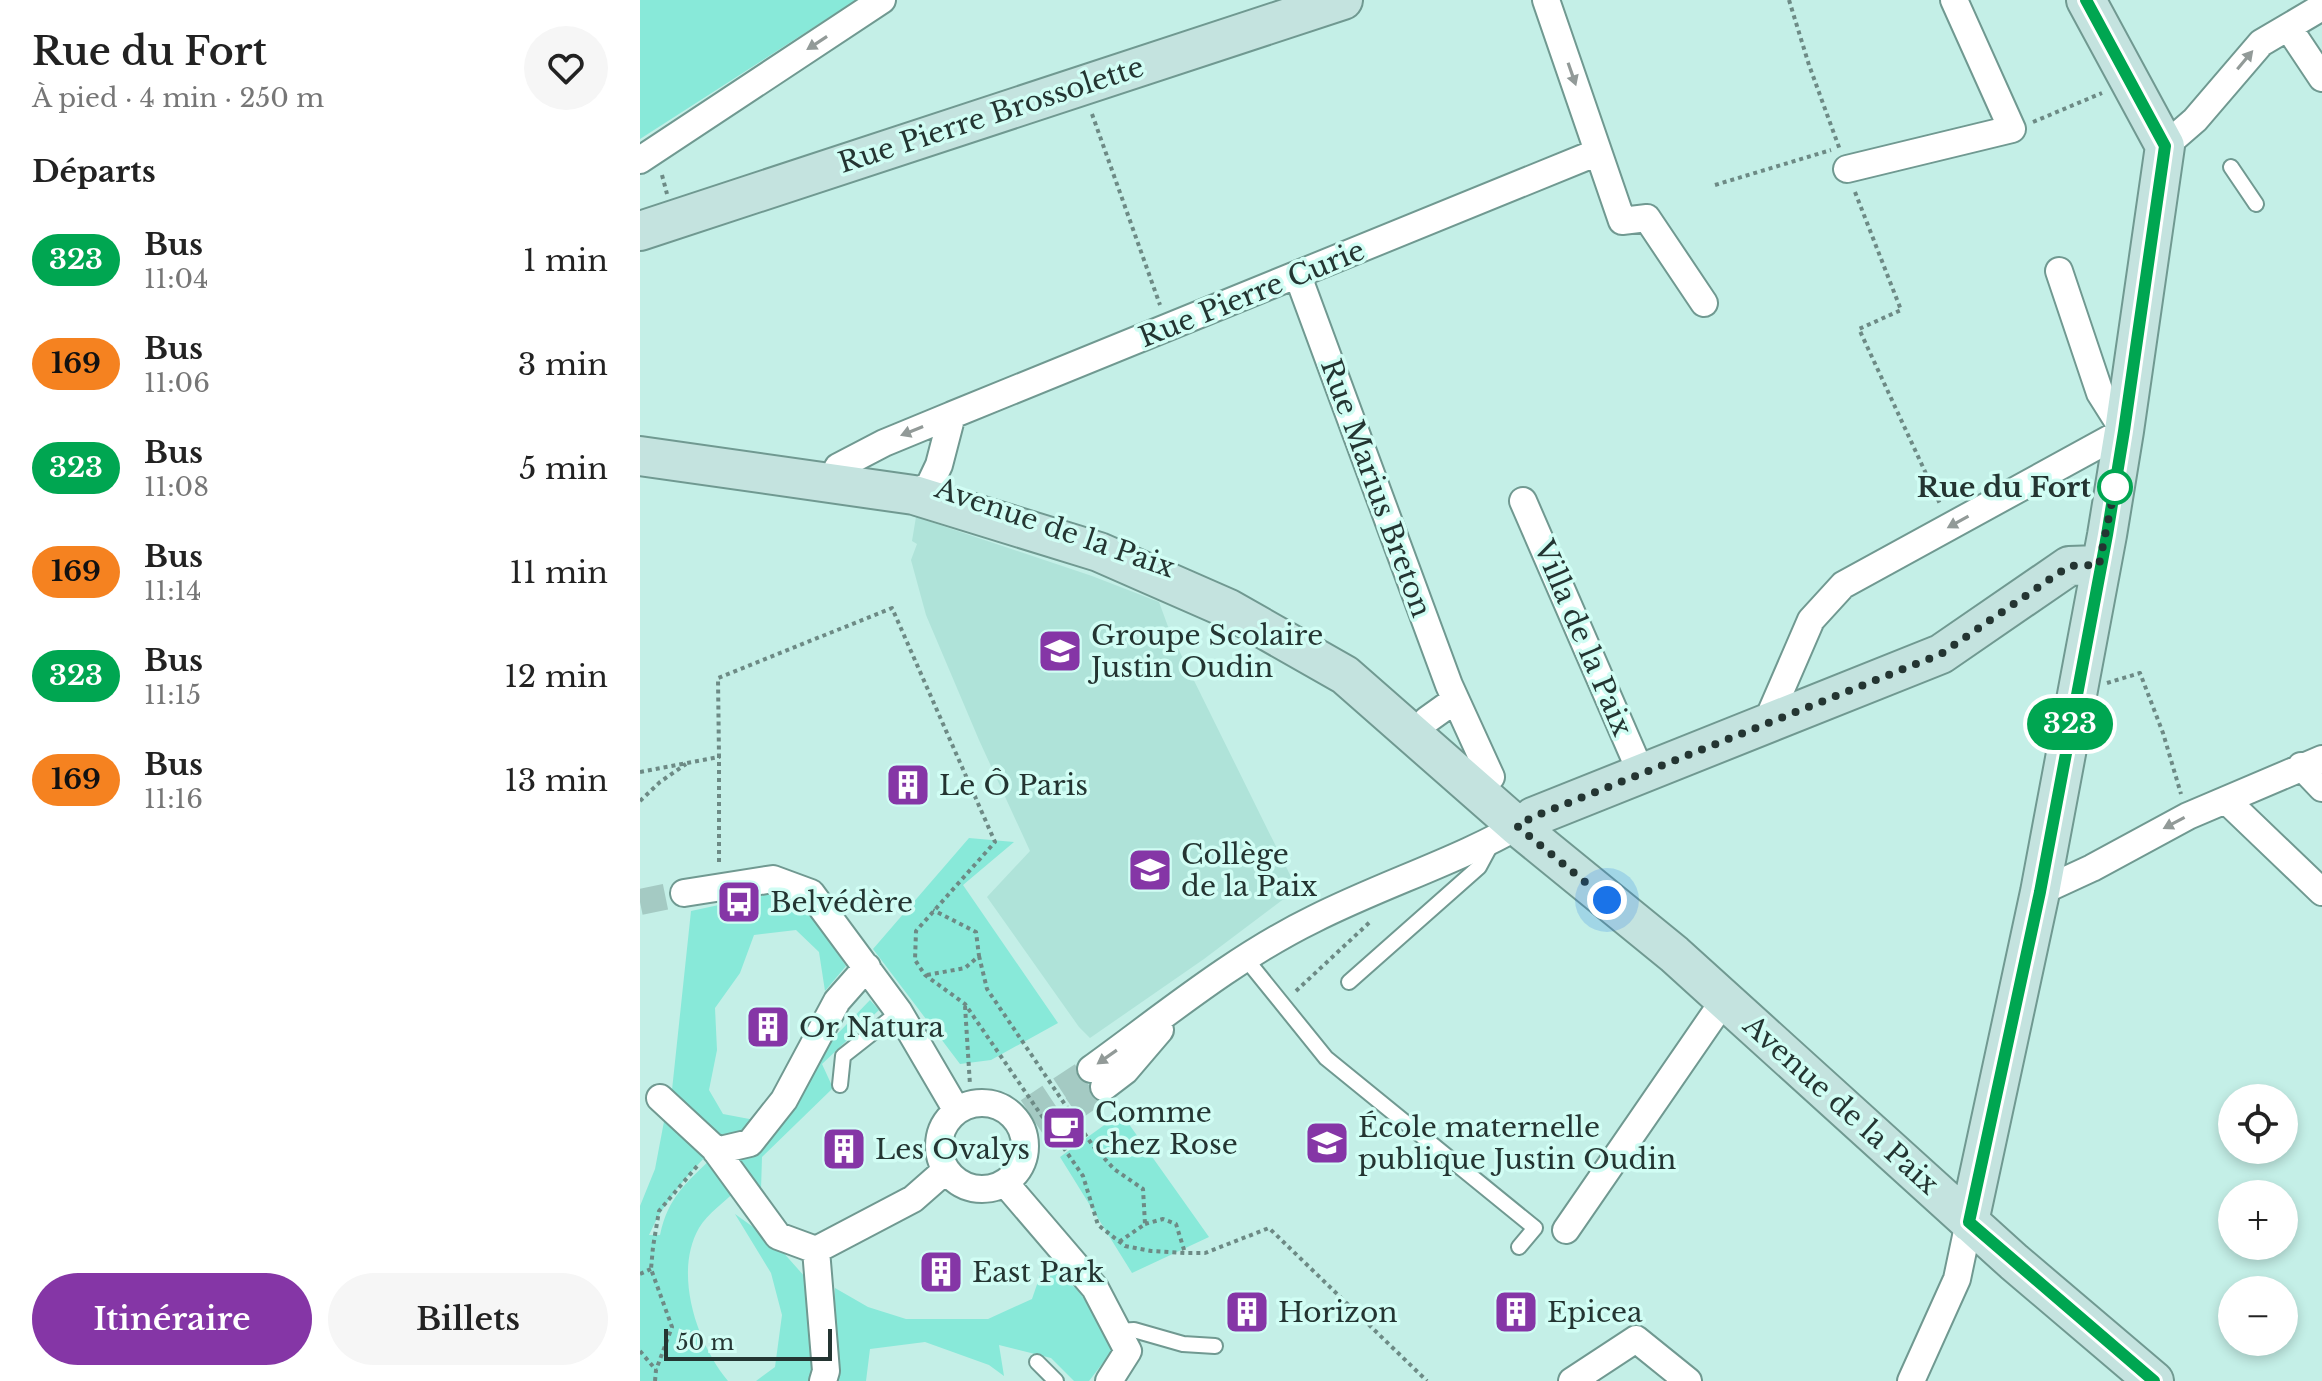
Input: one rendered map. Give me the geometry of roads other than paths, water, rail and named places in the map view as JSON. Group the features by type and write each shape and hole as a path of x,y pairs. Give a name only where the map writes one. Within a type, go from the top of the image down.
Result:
{"main road":[{"name":"Rue Pierre Brossolette","path":"657,225 1343,0"},
{"path":"1969,1222 2040,892 2124,431 2165,146 2086,0"},
{"name":"Avenue de la Paix","path":"640,441 922,490 1102,539 1241,597 1441,710 1491,777 1515,828"},
{"name":"Avenue de la Paix","path":"640,456 834,475"},
{"name":"Avenue de la Paix","path":"922,490 1099,552 1229,609 1345,675 1515,828 1674,954 1969,1222 2154,1381"},
{"path":"1515,828 1941,654 2069,566 2099,565"}],"street":[{"path":"647,155 882,0"},
{"path":"1546,0 1622,221 1647,218 1704,303"},
{"path":"1843,158 2012,129 1954,0"},
{"path":"2165,146 2202,126 2261,43 2322,7"},
{"path":"2288,27 2322,78"},
{"name":"Rue Pierre Curie","path":"834,475 884,443 1598,152"},
{"path":"1766,724 1811,620 1843,585 2124,431 2100,393 2059,271"},
{"name":"Rue Marius Breton","path":"1298,276 1441,710"},
{"path":"922,490 939,465 952,415"},
{"name":"Villa de la Paix","path":"1523,501 1642,775"},
{"path":"2040,892 2092,868 2188,816 2311,762 2322,788"},
{"path":"2227,801 2322,892"},
{"path":"1097,1078 1144,1051 1163,1027 1169,1013 1246,959 1314,919 1515,828"},
{"path":"684,893 773,879 811,893 964,1100 970,1105 997,1106 1027,1126 1022,1162 1005,1183 993,1188 967,1186 946,1170 939,1145 941,1132 964,1100"},
{"path":"716,1151 750,1143 784,1100 837,1001 867,967"},
{"path":"1566,1230 1725,999"},
{"path":"660,1098 716,1151 778,1236 816,1250 913,1199 946,1170"},
{"path":"1005,1183 1095,1288 1118,1331 1128,1351 1109,1381"},
{"path":"1911,1381 1957,1279 1969,1222"},
{"path":"816,1250 826,1371 823,1381"},
{"path":"1572,1381 1636,1339 1688,1381"}],"lane":[{"path":"2231,167 2256,204"},
{"path":"1349,982 1479,867 1515,828"},
{"path":"1246,959 1326,1058 1535,1228 1519,1247"},
{"path":"840,1085 843,1056 899,1012"},
{"path":"1118,1331 1134,1330 1183,1344 1215,1346"},
{"path":"1037,1362 1056,1381"}],"tunnel":[{"path":"640,902 684,893"},
{"path":"1028,1111 1091,1069"},
{"path":"1041,1131 1104,1087"}],"place":[{"name":"Rue du Fort","path":"2115,487"},
{"name":"Groupe Scolaire Justin Oudin","path":"1060,651"},
{"name":"Le Ô Paris","path":"908,785"},
{"name":"Collège de la Paix","path":"1150,870"},
{"name":"Belvédère","path":"739,902"},
{"name":"Or Natura","path":"768,1027"},
{"name":"Comme chez Rose","path":"1064,1128"},
{"name":"École maternelle publique Justin Oudin","path":"1327,1143"},
{"name":"Les Ovalys","path":"844,1149"},
{"name":"East Park","path":"941,1272"},
{"name":"Horizon","path":"1247,1312"},
{"name":"Epicea","path":"1516,1312"}]}
